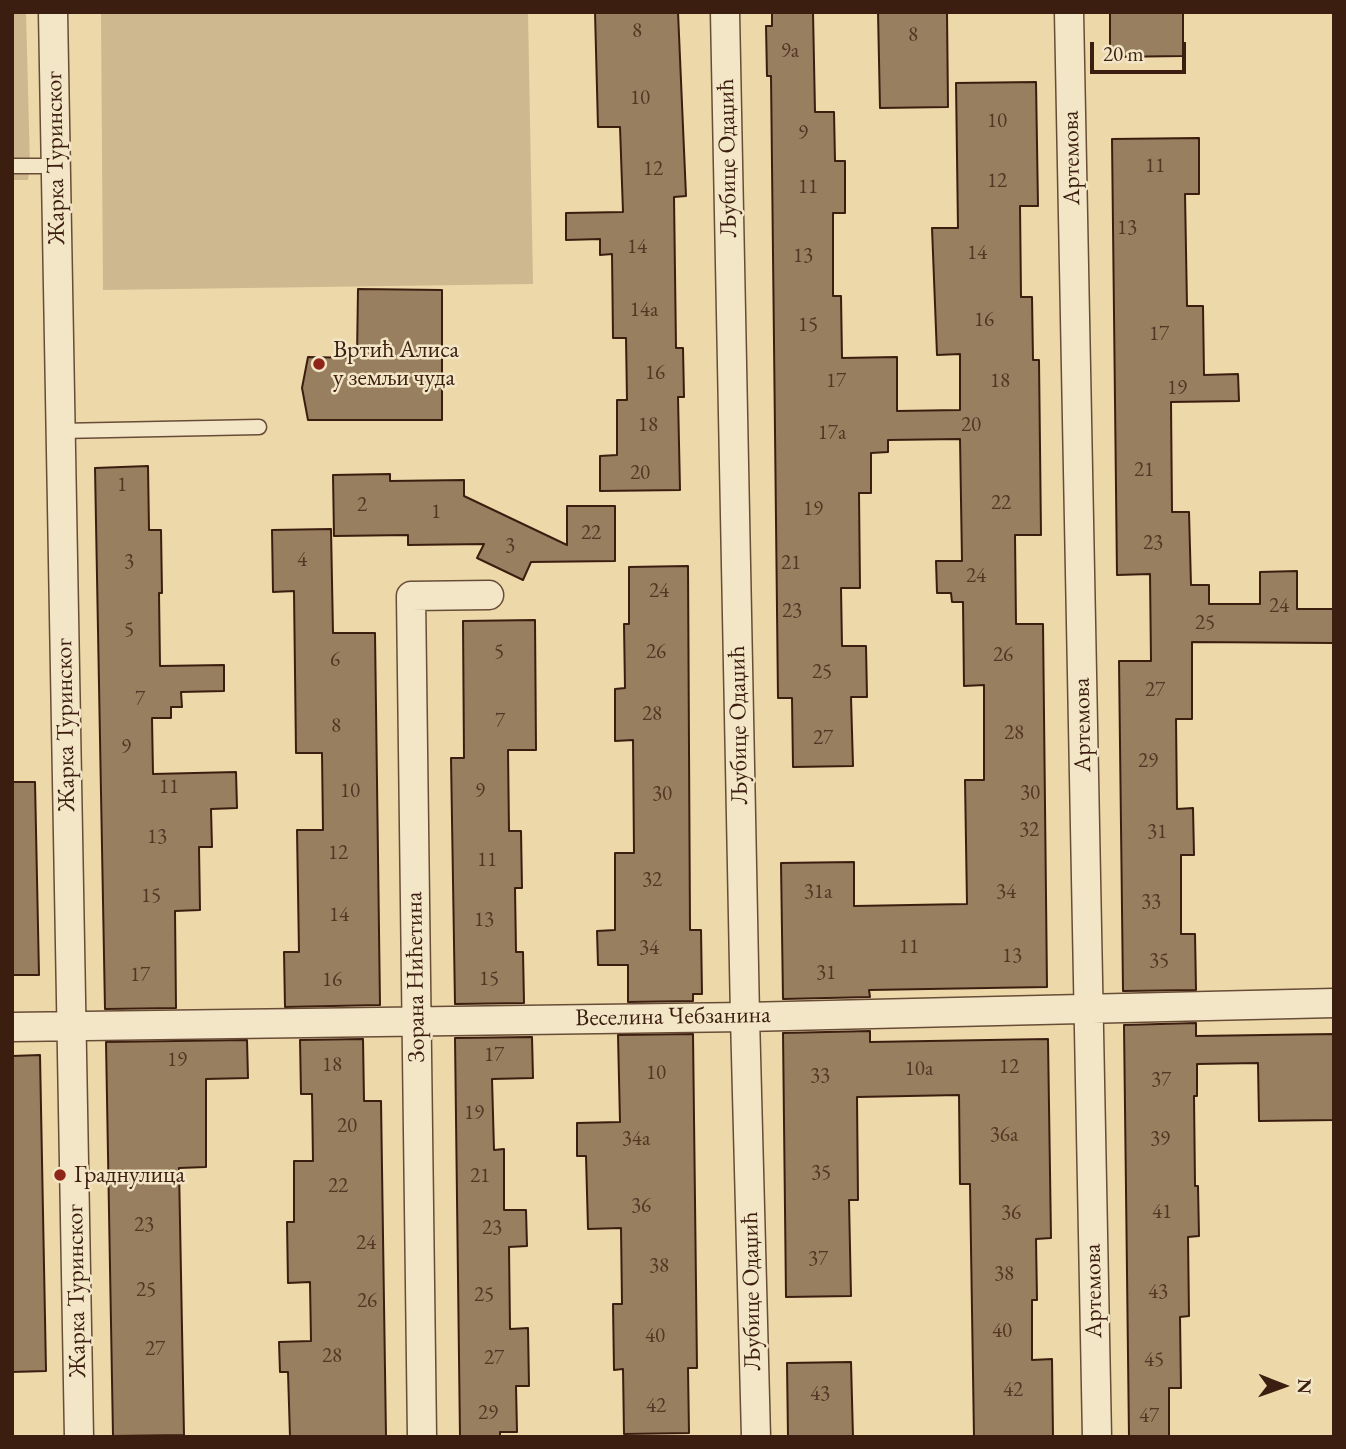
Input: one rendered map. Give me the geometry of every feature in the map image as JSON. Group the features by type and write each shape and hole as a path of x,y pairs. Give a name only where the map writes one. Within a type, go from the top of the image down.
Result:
{"street":[{"name":"Жарка Туринског","path":"53,12 79,1437"},
{"name":"Љубице Одаџић","path":"725,12 756,1437"},
{"name":"Артемова","path":"1069,12 1097,1437"},
{"name":"Зорана Нићетина","path":"422,1437 411,596 489,595"},
{"name":"Веселина Чебзанина","path":"12,1027 745,1017 1334,1003"}],"lane":[{"path":"12,166 56,166"},
{"path":"60,431 259,427"}],"shaded area":[{"path":"12,12 26,12 30,166 28,180 12,180"},
{"path":"101,12 528,12 533,284 103,290"}],"building":[{"path":"595,12 678,12 686,196 674,197 676,348 683,348 684,397 678,397 680,490 600,491 600,456 617,455 617,400 627,400 626,338 613,338 612,254 600,255 600,239 566,240 566,213 623,212 620,127 598,127"},
{"path":"772,12 813,12 815,112 834,112 835,161 845,161 845,213 833,213 833,296 841,296 842,358 897,357 897,411 960,410 960,354 937,355 932,228 958,228 956,83 1036,82 1038,206 1020,206 1021,297 1032,297 1033,360 1039,360 1041,535 1015,535 1016,624 1043,624 1047,987 869,990 870,997 783,999 781,863 854,862 854,906 967,904 965,780 984,780 984,685 964,686 963,602 952,602 951,593 937,593 936,561 962,561 960,439 888,440 888,452 871,453 871,493 859,493 860,588 841,588 842,646 866,646 867,697 851,697 853,766 793,767 792,698 778,698 771,76 767,76 766,26 772,26"},
{"path":"878,12 947,12 948,107 880,108"},
{"path":"1110,12 1183,12 1183,56 1110,57"},
{"path":"1199,138 1199,194 1185,194 1187,306 1203,306 1204,375 1238,374 1239,401 1171,402 1172,512 1189,512 1191,585 1209,585 1209,604 1260,604 1260,572 1297,571 1297,609 1334,609 1334,643 1192,642 1192,719 1176,719 1177,809 1193,808 1194,855 1181,855 1181,934 1195,934 1196,990 1123,991 1119,661 1151,661 1150,574 1117,575 1112,139"},
{"path":"358,289 442,290 442,420 308,420 302,388 308,357 357,358"},
{"path":"148,466 149,530 161,530 160,666 224,665 224,691 181,692 182,707 171,707 171,718 152,718 153,774 236,772 237,808 211,809 212,847 199,847 200,910 175,911 176,1008 105,1009 95,468"},
{"path":"390,474 390,481 464,480 464,496 567,545 567,506 615,506 615,561 531,562 523,580 477,558 484,544 408,545 408,535 334,536 333,475"},
{"path":"331,529 333,633 375,633 380,1005 285,1007 284,952 299,952 297,830 323,830 322,753 296,753 294,591 273,592 272,530"},
{"path":"688,566 690,930 701,930 702,994 693,994 693,1001 628,1002 628,965 598,965 597,931 615,930 615,853 634,853 633,740 615,741 615,689 625,688 624,624 629,624 629,567"},
{"path":"535,620 536,750 508,750 509,831 521,831 522,888 515,888 516,952 523,952 524,1003 455,1004 451,758 464,758 463,621"},
{"path":"12,782 35,782 39,975 12,975"},
{"path":"1196,1023 1196,1036 1334,1034 1334,1120 1259,1121 1258,1063 1197,1064 1197,1096 1194,1096 1195,1186 1198,1186 1199,1236 1188,1237 1189,1316 1180,1317 1181,1388 1169,1388 1169,1437 1129,1437 1124,1025"},
{"path":"870,1031 870,1042 1048,1039 1051,1238 1036,1239 1037,1300 1032,1300 1032,1360 1052,1359 1053,1437 974,1437 970,1184 960,1184 959,1095 857,1097 858,1200 849,1200 851,1296 786,1297 783,1033"},
{"path":"693,1034 697,1368 688,1368 689,1433 624,1434 623,1369 614,1370 613,1304 622,1304 621,1228 588,1229 586,1156 577,1156 577,1123 620,1122 618,1035"},
{"path":"532,1037 533,1078 492,1079 494,1150 504,1149 504,1210 526,1210 527,1246 509,1247 510,1329 528,1328 529,1386 516,1386 517,1432 500,1432 500,1437 460,1437 455,1038"},
{"path":"363,1039 364,1101 381,1101 386,1437 290,1437 288,1372 280,1372 279,1342 311,1341 310,1282 288,1283 287,1222 294,1222 294,1161 313,1161 312,1094 301,1094 300,1040"},
{"path":"247,1040 248,1078 206,1079 206,1167 179,1168 184,1435 113,1436 106,1042"},
{"path":"40,1055 46,1371 12,1372 12,1056"},
{"path":"851,1362 853,1437 788,1437 787,1363"}],"place":[{"name":"Вртић Алиса у земљи чуда","path":"319,364"},
{"name":"Граднулица","path":"60,1175"}]}
